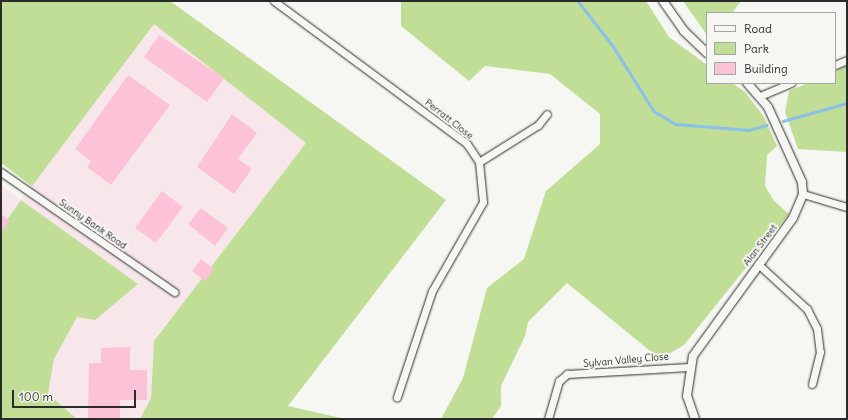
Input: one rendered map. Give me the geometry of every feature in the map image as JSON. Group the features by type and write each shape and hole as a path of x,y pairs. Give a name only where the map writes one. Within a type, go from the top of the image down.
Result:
{"street":[{"name":"Perratt Close","path":"274,1 467,144 479,162 483,202 432,292 397,397"},
{"path":"663,1 684,31 706,52"},
{"path":"836,65 847,60"},
{"path":"748,84 760,96 802,182 803,194 847,207"},
{"path":"760,96 789,84"},
{"path":"479,162 538,125 547,114"},
{"name":"Sunny Bank Road","path":"1,172 174,292"},
{"name":"Alan Street","path":"695,419 687,396 688,367 703,338 793,218 803,194"},
{"path":"758,264 807,309 817,330 820,352 812,384"},
{"name":"Sylvan Valley Close","path":"548,419 559,381 567,374 688,367"}],"shaded area":[{"path":"154,23 306,143 154,341 151,398 140,419 77,419 48,394 54,359 77,317 21,200"},
{"path":"1,185 21,200 1,228"}],"green space":[{"path":"1,1 170,1 446,200 288,406 345,419 140,419 151,398 154,341 306,143 154,24 32,186 1,163"},
{"path":"401,1 646,1 669,37 706,64 706,84 733,84 745,92 764,117 777,146 767,155 765,186 774,201 789,214 684,345 660,359 567,283 528,322 525,336 501,386 501,406 492,419 441,419 463,378 487,288 524,259 546,191 600,144 600,114 550,74 485,66 469,81 401,26"},
{"path":"683,1 741,1 733,12 706,12 706,34"},
{"path":"847,65 847,152 798,149 785,112 789,91 806,84 836,84 836,70"},
{"path":"21,200 138,284 95,320 77,317 54,359 48,394 77,419 1,419 1,228"}],"building":[{"path":"159,35 224,78 207,102 144,57"},
{"path":"128,75 170,105 111,185 87,167 91,161 75,149"},
{"path":"232,114 257,133 238,159 252,169 234,194 197,167"},
{"path":"162,191 183,207 156,243 135,228"},
{"path":"201,208 228,228 215,246 188,224"},
{"path":"1,214 10,221 1,233"},
{"path":"201,259 214,269 205,281 192,271"},
{"path":"130,347 130,370 147,370 147,400 120,400 120,419 88,419 89,363 101,363 101,348"}],"waterway":[{"path":"578,1 613,46 654,111 676,124 749,130 766,125"},
{"path":"783,121 847,103"}]}
